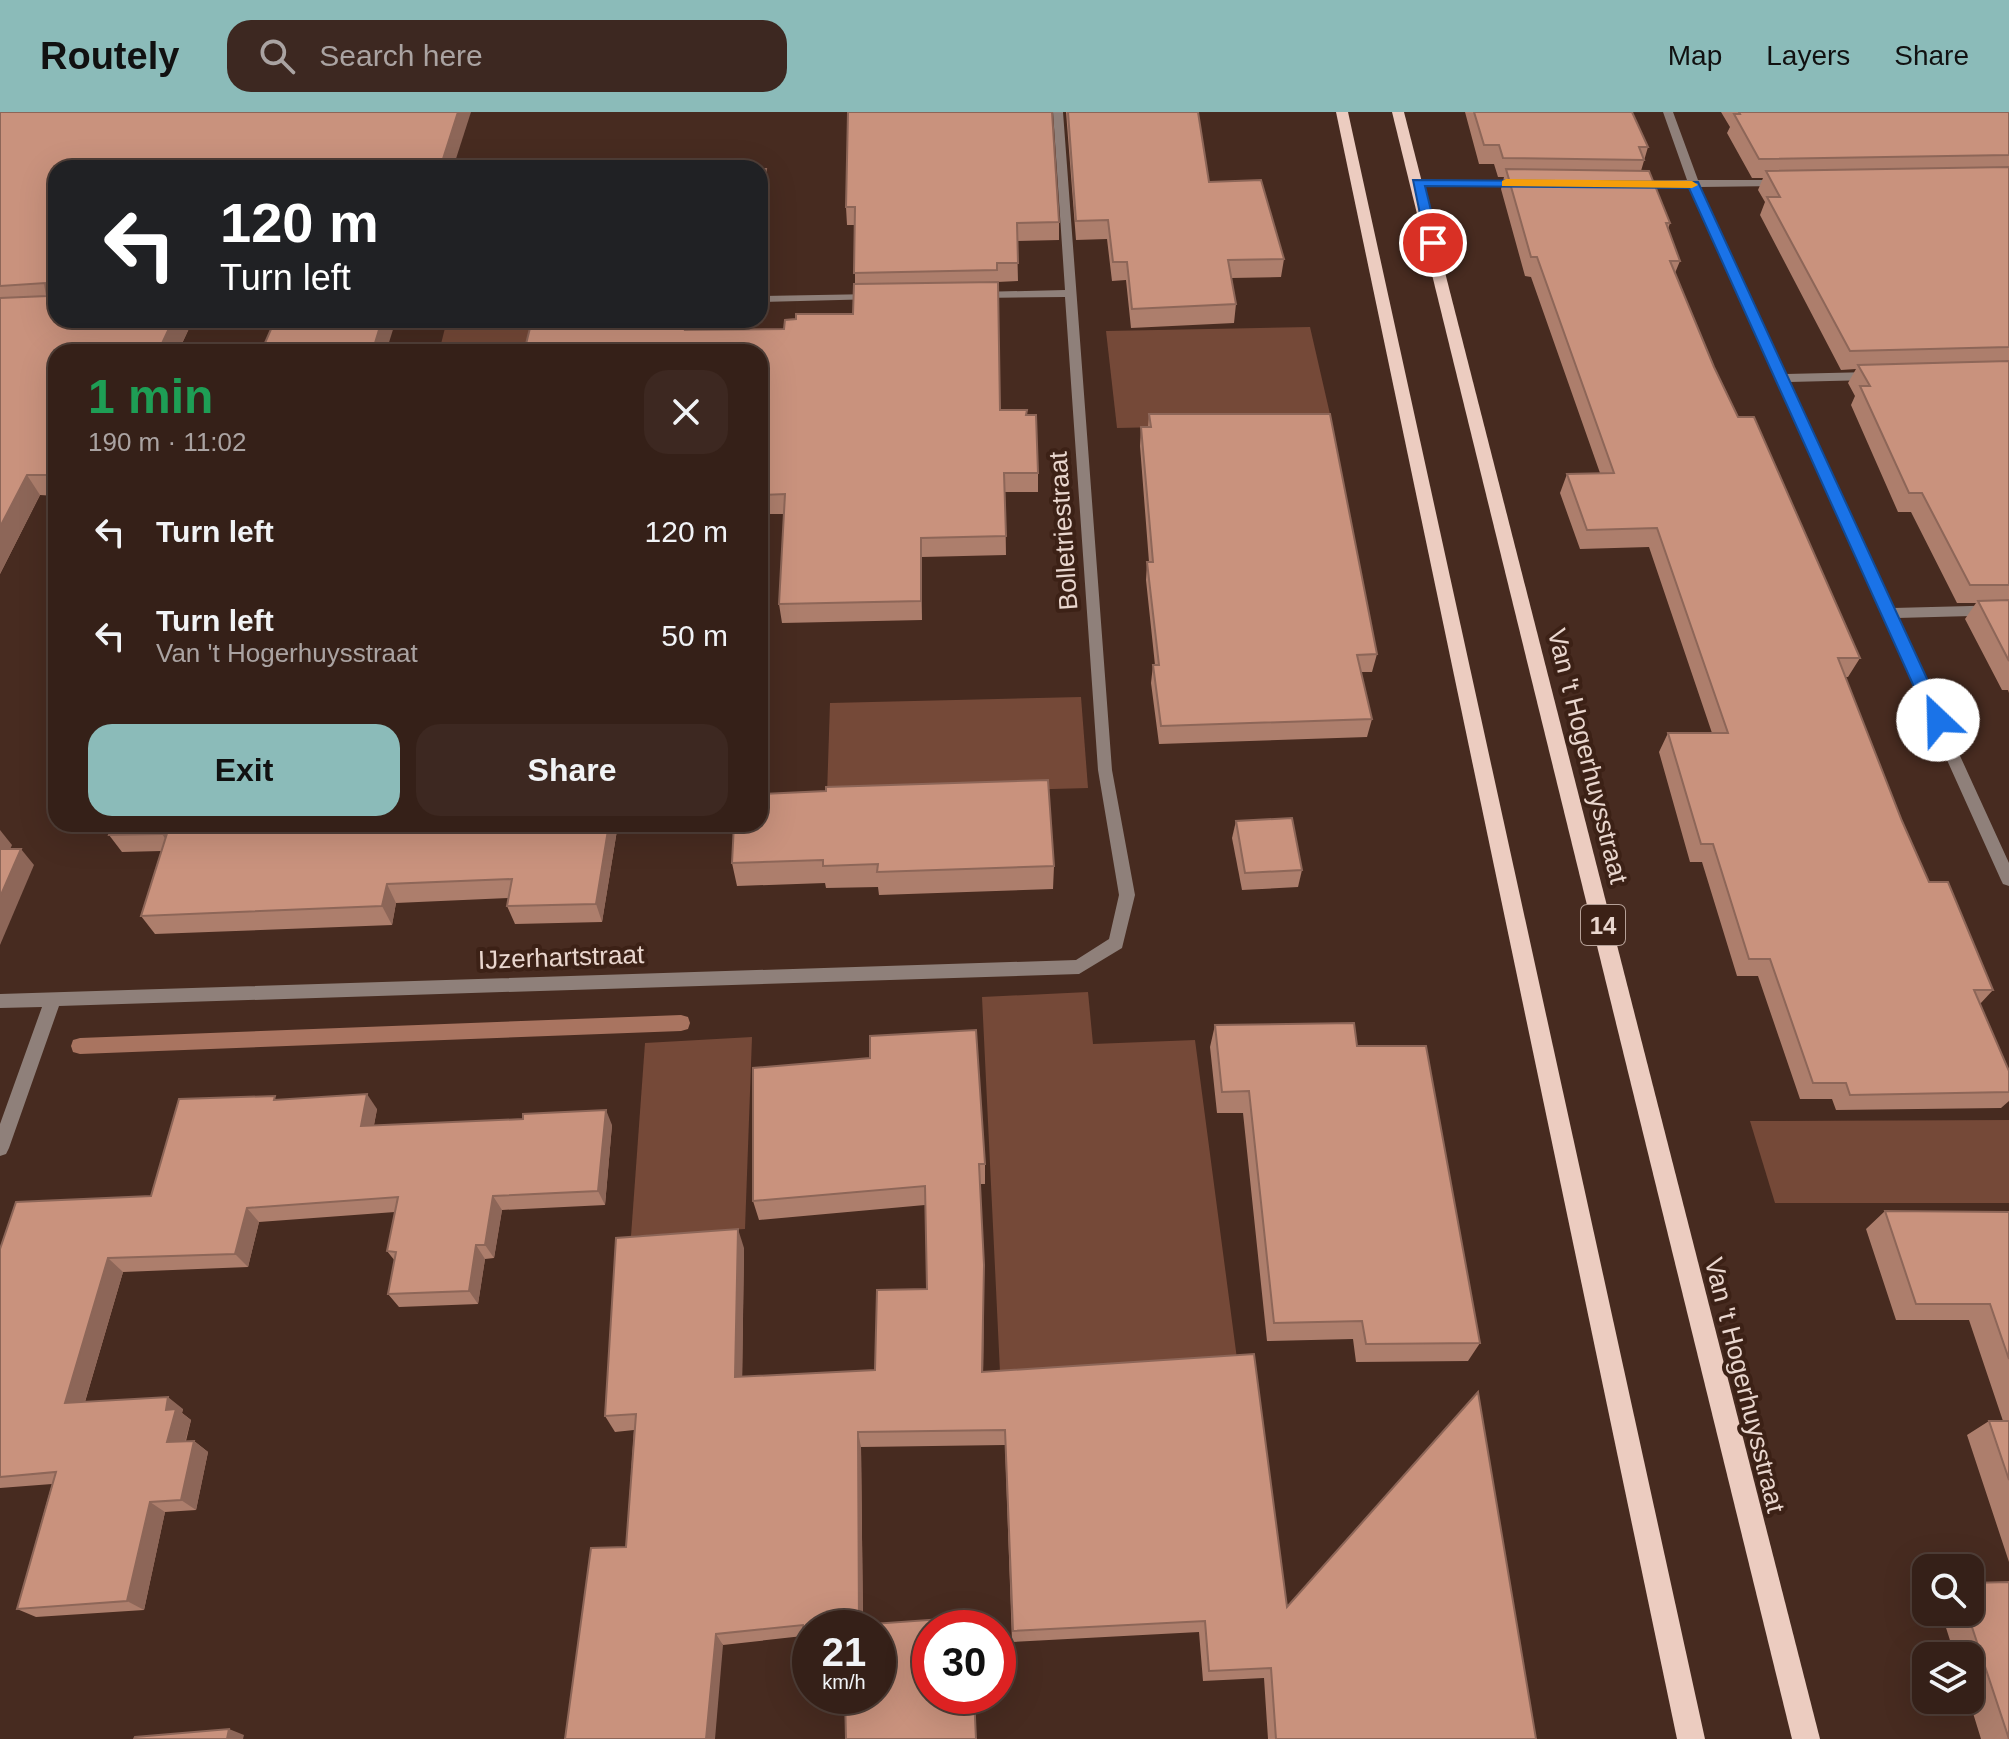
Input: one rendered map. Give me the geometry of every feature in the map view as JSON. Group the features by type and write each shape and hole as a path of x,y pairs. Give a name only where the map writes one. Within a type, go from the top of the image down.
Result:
{"main road":[{"path":"1342,112 1691,1739"},
{"name":"Van 't Hogerhuysstraat","path":"1398,112 1806,1739"}],"street":[{"name":"Bolletriestraat","path":"1058,112 1105,770 1127,895 1116,943"},
{"path":"1668,112 1694,185 2009,880"},
{"path":"1418,182 1540,183"},
{"path":"1617,184 1789,183"},
{"path":"961,295 1070,293"},
{"path":"768,299 884,297"},
{"path":"1782,378 1888,375"},
{"path":"1890,613 2009,610"},
{"name":"IJzerhartstraat","path":"0,1001 1079,967 1116,943"},
{"path":"0,1148 53,999"}],"shaded area":[{"path":"1310,327 1332,423 1117,428 1106,331"},
{"path":"445,328 538,328 533,344 441,344"},
{"path":"1081,697 1088,788 827,795 830,703"},
{"path":"1088,992 1093,1044 1195,1040 1237,1359 1000,1372 982,997"},
{"path":"752,1037 745,1229 631,1236 645,1043"},
{"path":"2009,1120 2009,1203 1775,1203 1750,1121"}],"building":[{"path":"0,112 458,112 443,160 48,160 48,328 169,328 162,344 48,344 48,475 27,475 0,527 0,298 47,296 45,283 0,286"},
{"path":"848,112 1052,112 1059,222 1017,223 1018,263 997,263 997,270 854,273 855,207 846,207"},
{"path":"1068,112 1198,112 1209,182 1261,180 1284,259 1228,260 1236,304 1132,309 1127,262 1113,262 1108,220 1076,221"},
{"path":"1474,112 1632,112 1648,147 1639,147 1644,160 1503,158 1499,145 1484,145"},
{"path":"2009,112 2009,155 1759,159 1734,114"},
{"path":"2009,167 2009,347 1850,351 1767,197 1780,197 1766,171"},
{"path":"1506,169 1649,171 1670,223 1666,223 1680,261 1670,261 1714,367 1738,417 1754,417 1860,658 1838,658 1902,821 1929,882 1948,882 1993,990 1974,990 2009,1071 2009,1092 1850,1095 1846,1083 1813,1083 1770,959 1749,959 1713,844 1701,844 1668,733 1728,733 1657,528 1587,530 1567,474 1614,473 1537,257 1531,257"},
{"path":"998,282 1000,410 1027,410 1026,415 1036,415 1038,473 1004,473 1006,536 921,538 921,601 779,604 785,494 768,495 768,344 526,344 530,328 784,329 785,320 796,319 796,314 853,314 854,284"},
{"path":"272,328 380,328 375,343 423,344 264,344"},
{"path":"2009,361 2009,585 1970,585 1922,493 1909,493 1860,386 1870,386 1858,365"},
{"path":"1149,414 1330,414 1377,654 1357,655 1372,719 1161,726 1153,665 1159,665 1147,562 1153,562 1141,427 1151,427"},
{"path":"2009,600 2009,661 1978,601"},
{"path":"1048,780 1054,866 877,872 878,864 823,866 823,860 732,863 734,832 768,832 768,794 826,791 826,787"},
{"path":"1292,818 1302,870 1245,873 1236,821"},
{"path":"110,832 163,832 162,834 109,835"},
{"path":"167,832 608,832 596,904 507,906 512,879 387,884 382,906 141,916"},
{"path":"0,849 21,849 0,897"},
{"path":"1354,1023 1357,1046 1426,1046 1480,1343 1366,1344 1362,1321 1274,1323 1249,1091 1222,1092 1215,1025"},
{"path":"976,1030 985,1164 979,1164 984,1265 982,1372 1254,1354 1287,1607 1478,1392 1536,1739 1276,1739 1271,1668 1209,1671 1205,1621 1016,1631 1016,1610 1012,1610 1005,1430 858,1432 859,1610 792,1610 792,1626 716,1634 706,1739 565,1739 591,1548 626,1547 636,1414 605,1416 616,1238 738,1229 735,1377 875,1370 877,1290 927,1289 925,1186 753,1201 753,1068 870,1058 870,1036"},
{"path":"367,1094 361,1126 523,1119 523,1114 606,1110 598,1191 493,1196 485,1245 476,1245 469,1291 388,1294 396,1252 387,1251 398,1197 247,1208 235,1254 108,1258 65,1403 168,1397 166,1410 176,1409 167,1442 194,1441 181,1500 150,1502 127,1601 17,1609 56,1472 0,1477 0,1249 16,1202 151,1196 179,1099 275,1096 274,1100"},
{"path":"1885,1211 2009,1212 2009,1359 1990,1304 1916,1304"},
{"path":"1989,1421 2009,1421 2009,1480"},
{"path":"2009,1582 2009,1739 1984,1663 1984,1642 1977,1642 1972,1626 1984,1626 1984,1583"},
{"path":"912,1621 912,1714 975,1714 976,1739 846,1739 845,1714 896,1714 896,1622"},
{"path":"229,1729 227,1739 134,1739 135,1737"}],"waterway":[{"path":"80,1046 681,1023"}],"slow traffic":[{"path":"1506,183 1692,185"}],"route":[{"path":"1433,243 1418,182 1694,185 1938,720"}]}
